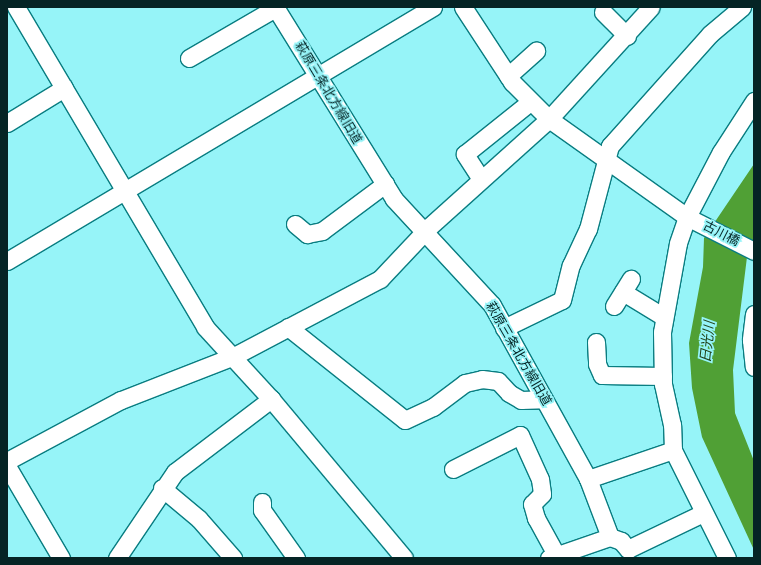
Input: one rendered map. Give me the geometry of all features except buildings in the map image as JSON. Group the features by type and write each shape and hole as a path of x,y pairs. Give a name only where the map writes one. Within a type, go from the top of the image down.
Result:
{"street":[{"path":"16,7 205,327 234,356 404,558"},
{"path":"189,58 276,7"},
{"name":"萩原三条北方線旧道","path":"276,7 385,184 425,234 492,305 588,479 610,537"},
{"path":"7,261 319,77 433,7"},
{"name":"古川橋","path":"463,7 508,76 530,102 549,119 687,217 754,251"},
{"path":"7,461 121,400 234,356 380,279 481,179 549,119 627,36 651,7"},
{"path":"504,328 562,300 571,265 588,228 605,159 610,146 640,110 710,34 742,7"},
{"path":"603,12 627,36"},
{"path":"508,76 536,51"},
{"path":"7,123 64,88"},
{"path":"727,558 703,513 673,450 663,376 664,316 678,243 687,217 721,152 754,101"},
{"path":"481,179 465,154 530,102"},
{"path":"295,224 307,234 322,231 385,184"},
{"path":"614,306 627,285 664,316"},
{"path":"754,314 751,340 754,367"},
{"path":"288,327 405,420 434,407 465,383 482,379 498,381 509,394 521,400 544,399"},
{"path":"596,342 597,364 602,375 663,376"},
{"path":"117,558 162,488 175,472 271,399"},
{"path":"453,469 520,435 540,479 542,494 532,504 536,518 555,557 610,537 621,541 630,554 703,513"},
{"path":"588,479 673,450"},
{"path":"7,466 61,558"},
{"path":"162,488 199,519 233,558"},
{"path":"262,502 262,510 296,558"}],"water":[{"name":"日光川","path":"754,164 754,245 747,257 733,370 735,413 754,461 754,550 702,437 692,388 689,343 703,267 704,238"}]}
